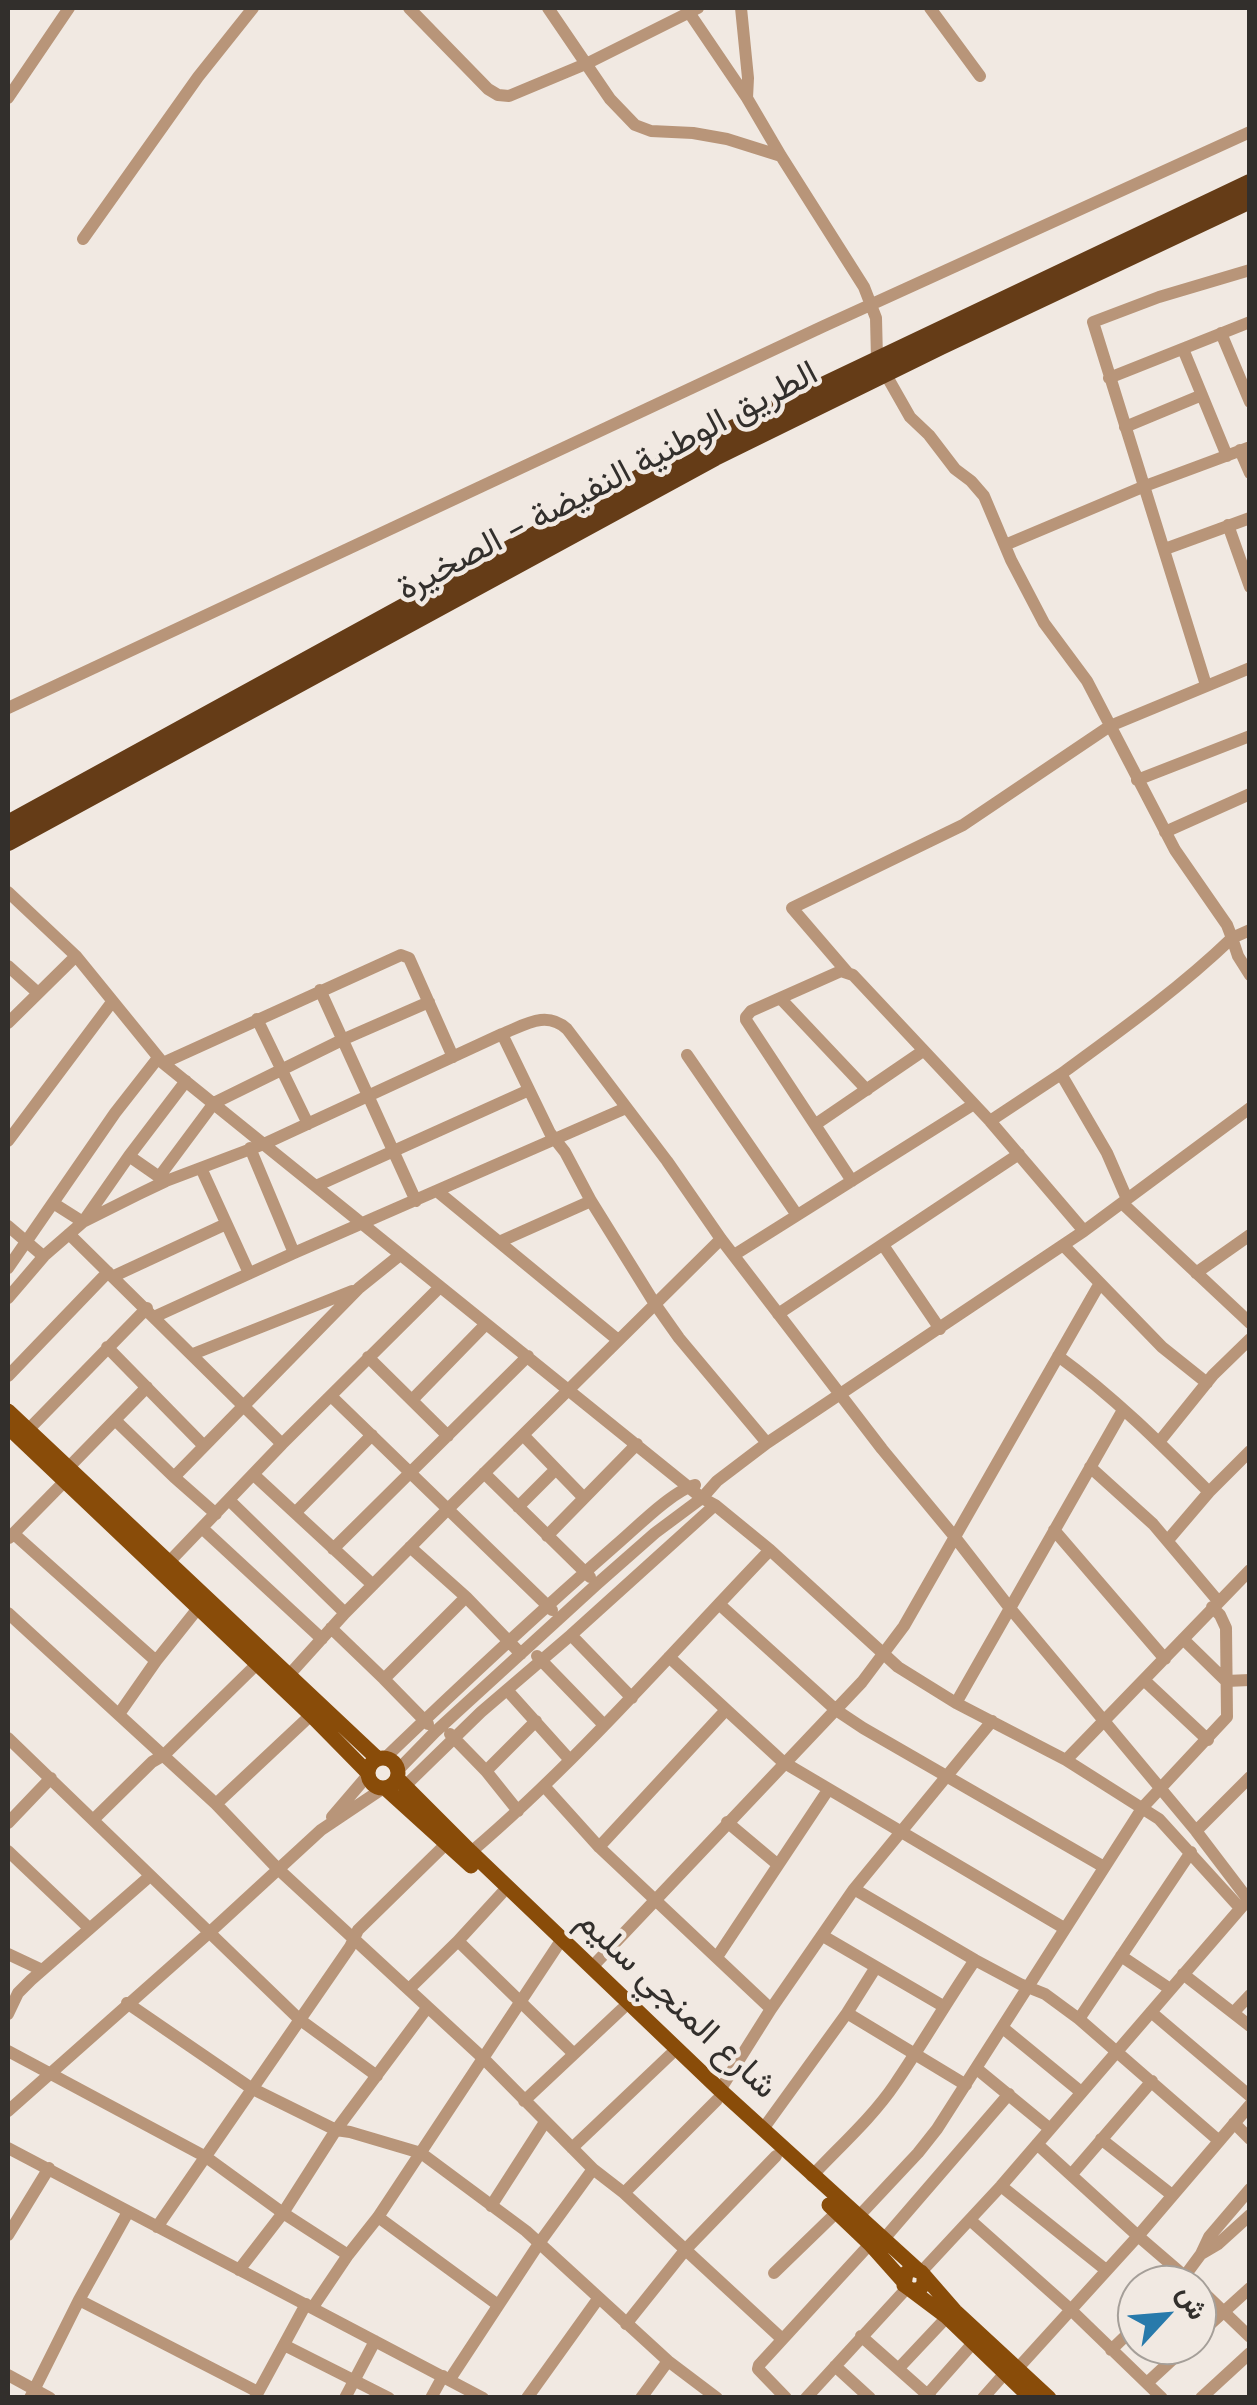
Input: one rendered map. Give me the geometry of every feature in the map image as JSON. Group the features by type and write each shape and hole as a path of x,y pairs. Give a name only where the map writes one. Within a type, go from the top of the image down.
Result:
{"highway":[{"name":"الطريق الوطنية النفيضة - الصخيرة","path":"8,824 666,462 1162,233 1250,183"},
{"name":"الطريق الوطنية النفيضة - الصخيرة","path":"1162,233 1250,200"},
{"name":"الطريق الوطنية النفيضة - الصخيرة","path":"8,842 881,366"}],"main road":[{"name":"شارع المنجي سليم","path":"8,1410 15,1435 169,1562 289,1676 446,1844 670,2054 763,2130 858,2218 907,2286 1049,2398"},
{"name":"شارع المنجي سليم","path":"66,1474 311,1715 385,1775 592,1967 776,2156 837,2212 921,2273 1012,2370 1031,2398"},
{"path":"907,2286 906,2273 921,2273"}],"street":[{"path":"8,98 69,8"},
{"path":"83,239 198,77 253,8"},
{"path":"408,8 488,89 509,96 588,64 691,9 872,304 881,366 913,421 984,496 1044,623 1086,681 1165,832 1227,925 1250,976"},
{"path":"548,8 610,99 635,125 651,131 727,139 780,156"},
{"path":"741,8 747,98"},
{"path":"930,8 980,76"},
{"path":"8,708 1250,132"},
{"path":"1206,685 1093,328 1094,320 1250,270"},
{"path":"1109,378 1250,322"},
{"path":"1221,334 1250,402"},
{"path":"1183,349 1202,395 1250,474"},
{"path":"1124,426 1202,395"},
{"path":"1005,546 1239,451"},
{"path":"1165,549 1250,518"},
{"path":"1228,525 1244,548 1250,587"},
{"path":"847,972 792,908 963,826 1110,726 1250,668"},
{"path":"1137,780 1250,736"},
{"path":"1165,832 1250,794"},
{"path":"8,892 76,956 160,1061 214,1103 257,1146 316,1186 715,1505 770,1550 882,1654 956,1703 1066,1760 1142,1807 1247,1902"},
{"path":"990,1121 1062,1074 1206,963 1232,938 1250,930"},
{"path":"8,1268 106,1125 160,1061 395,956 406,955 454,1057"},
{"path":"8,1022 76,956"},
{"path":"8,966 38,993"},
{"path":"852,1181 746,1020 751,1011 834,972 853,974 990,1121 1084,1231"},
{"path":"320,990 416,1201"},
{"path":"780,998 867,1090"},
{"path":"10,1134 112,1002"},
{"path":"162,1179 214,1103 428,1002"},
{"path":"257,1019 308,1124"},
{"path":"83,1222 162,1179 257,1146 502,1034 537,1020 559,1022 667,1160 721,1240 840,1395 1009,1607 1196,1831 1247,1902"},
{"path":"502,1034 554,1139 655,1304 767,1443"},
{"path":"816,1124 923,1052"},
{"path":"687,1055 798,1216"},
{"path":"1062,1074 1107,1153 1125,1201 1250,1324"},
{"path":"8,1298 44,1256 83,1222 186,1081"},
{"path":"316,1186 529,1090"},
{"path":"734,1255 974,1104"},
{"path":"15,1435 107,1347 150,1312 364,1224 626,1108"},
{"path":"8,2111 597,1584 702,1498 717,1480 1084,1231 1250,1108"},
{"path":"257,1146 294,1252"},
{"path":"778,1314 1019,1154"},
{"path":"129,1156 162,1179"},
{"path":"201,1168 249,1273"},
{"path":"437,1191 618,1340"},
{"path":"499,1242 591,1201"},
{"path":"54,1203 83,1222"},
{"path":"8,1376 111,1274 226,1224"},
{"path":"8,1226 44,1256"},
{"path":"70,1234 282,1444"},
{"path":"1196,1273 1250,1235"},
{"path":"289,1676 447,1510 721,1240"},
{"path":"1063,1245 1162,1346 1207,1384"},
{"path":"883,1246 940,1329"},
{"path":"174,1477 360,1288 400,1255"},
{"path":"592,1967 862,1682 904,1626 1100,1283"},
{"path":"193,1354 360,1288"},
{"path":"169,1562 440,1288"},
{"path":"412,1400 486,1324"},
{"path":"1159,1442 1250,1339"},
{"path":"107,1347 203,1445"},
{"path":"333,1549 528,1356"},
{"path":"1058,1356 1102,1390 1209,1492"},
{"path":"368,1357 448,1436"},
{"path":"148,1387 11,1537 156,1661"},
{"path":"331,1396 560,1618"},
{"path":"956,1703 1122,1410"},
{"path":"115,1420 216,1514"},
{"path":"296,1512 372,1435"},
{"path":"524,1435 583,1498"},
{"path":"547,1536 637,1444"},
{"path":"1168,1540 1250,1451"},
{"path":"858,2218 937,2130 1142,1807 1227,1717 1226,1628 1215,1604 1168,1540 1090,1467"},
{"path":"518,1507 556,1469"},
{"path":"484,1473 597,1584"},
{"path":"254,1475 374,1586"},
{"path":"385,1775 424,1720 585,1572 688,1486 717,1480"},
{"path":"228,1500 346,1613"},
{"path":"385,1775 453,1738 715,1505"},
{"path":"202,1528 384,1680 424,1720 453,1738 486,1771 518,1812"},
{"path":"1054,1530 1164,1659"},
{"path":"410,1548 509,1640 541,1661 604,1724"},
{"path":"470,1852 518,1812 632,1698 770,1550"},
{"path":"1066,1760 1250,1570"},
{"path":"384,1680 466,1598"},
{"path":"718,1604 836,1710 1104,1867"},
{"path":"120,1714 199,1607"},
{"path":"8,1613 216,1804 277,1868 484,2059 593,2169 782,2338"},
{"path":"571,1635 632,1698"},
{"path":"1183,1639 1226,1681 1250,1680"},
{"path":"669,1658 784,1762 1064,1928"},
{"path":"94,1819 258,1664"},
{"path":"1144,1680 1208,1740"},
{"path":"508,1690 570,1759"},
{"path":"599,1847 725,1711"},
{"path":"216,1804 311,1715"},
{"path":"624,2193 719,2094 771,2009 854,1889 992,1720"},
{"path":"486,1771 536,1721"},
{"path":"8,1738 299,2018 377,2076"},
{"path":"8,1823 51,1778"},
{"path":"544,1786 599,1847 771,2009"},
{"path":"1196,1831 1246,1786"},
{"path":"717,1957 828,1790"},
{"path":"727,1822 776,1864"},
{"path":"156,2227 358,1930 446,1844"},
{"path":"8,1852 89,1928"},
{"path":"1080,2019 1191,1852"},
{"path":"8,2014 18,1993 150,1876"},
{"path":"854,1889 974,1960 1045,1994 1080,2019 1218,2140"},
{"path":"408,1989 502,1894"},
{"path":"921,2273 1247,1902"},
{"path":"823,1936 942,2006"},
{"path":"458,1940 574,2054"},
{"path":"79,2300 257,2394 284,2344 378,2217 558,1946"},
{"path":"8,1954 42,1970"},
{"path":"1121,1956 1170,1989"},
{"path":"812,2176 894,2086 974,1960"},
{"path":"763,2130 876,1967"},
{"path":"1183,1974 1249,2026"},
{"path":"1233,2013 1250,1994"},
{"path":"127,2003 252,2088 336,2130 421,2154 518,2226 668,2361 716,2398"},
{"path":"239,2270 427,2008"},
{"path":"524,2101 622,2008"},
{"path":"1151,2012 1250,2096"},
{"path":"847,2014 966,2086"},
{"path":"1003,2028 1081,2092"},
{"path":"8,2051 206,2157 348,2255"},
{"path":"572,2148 670,2054"},
{"path":"977,2069 1050,2129"},
{"path":"1072,2175 1152,2081"},
{"path":"786,2398 758,2365 876,2242 1008,2094"},
{"path":"984,2398 1138,2236 1250,2105"},
{"path":"490,2206 545,2122"},
{"path":"1234,2122 1250,2139"},
{"path":"1102,2139 1172,2195"},
{"path":"1037,2144 1169,2265"},
{"path":"8,2148 482,2398"},
{"path":"626,2324 686,2249 776,2156"},
{"path":"8,2235 49,2168"},
{"path":"431,2398 593,2169"},
{"path":"1000,2186 1106,2270"},
{"path":"1197,2265 1209,2238 1250,2189"},
{"path":"32,2393 128,2212"},
{"path":"774,2273 837,2212"},
{"path":"1202,2254 1250,2215"},
{"path":"378,2217 498,2305"},
{"path":"970,2220 1162,2398"},
{"path":"808,2397 907,2286"},
{"path":"1217,2317 1250,2288"},
{"path":"528,2398 598,2299"},
{"path":"1217,2305 1250,2337"},
{"path":"900,2368 948,2317"},
{"path":"861,2336 930,2396 974,2342"},
{"path":"345,2398 375,2341"},
{"path":"284,2344 390,2398"},
{"path":"1111,2350 1117,2344"},
{"path":"1201,2398 1250,2353"},
{"path":"642,2398 668,2361"},
{"path":"1147,2383 1166,2365"},
{"path":"835,2366 870,2398"},
{"path":"8,2375 32,2393 50,2398"}]}
